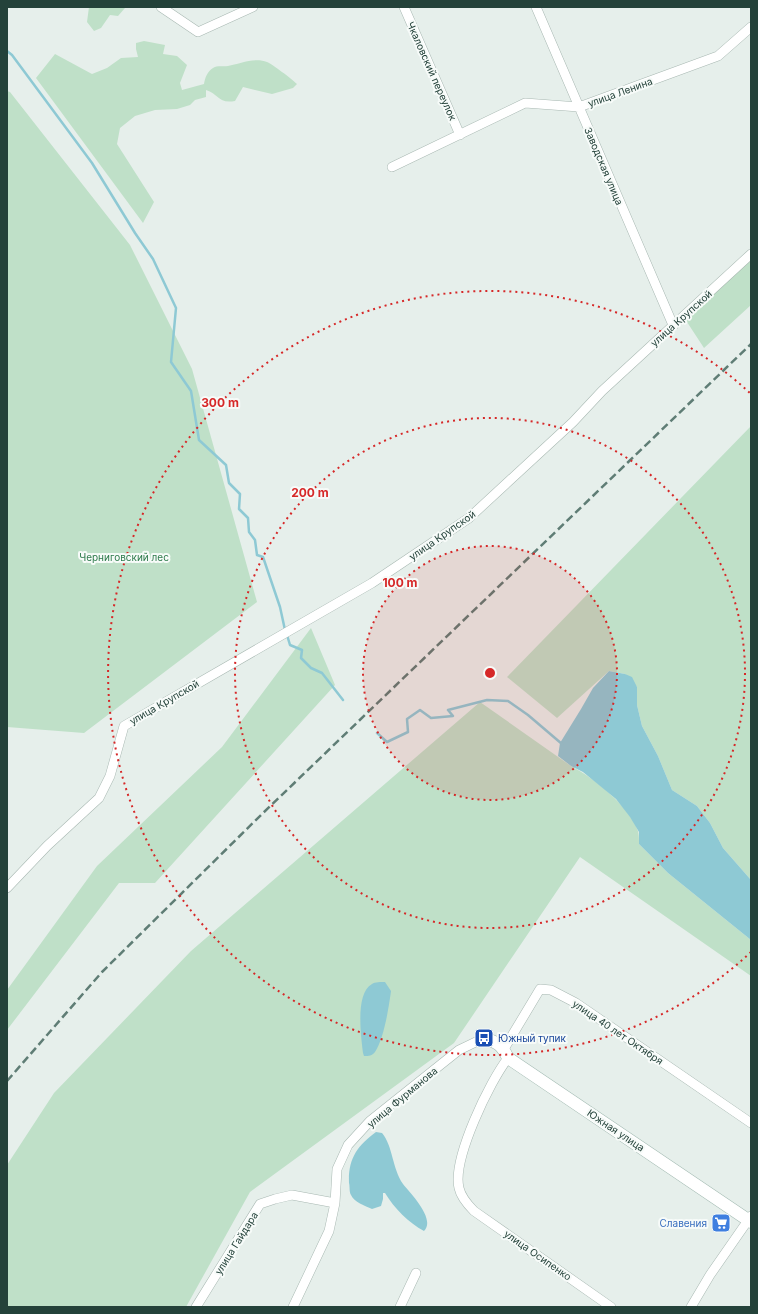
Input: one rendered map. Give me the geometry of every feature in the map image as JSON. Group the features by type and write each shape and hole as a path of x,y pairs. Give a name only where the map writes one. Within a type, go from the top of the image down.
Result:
{"street":[{"path":"161,7 198,32 252,7"},
{"name":"Чкаловский переулок","path":"404,7 460,135"},
{"name":"Заводская улица","path":"536,7 673,325"},
{"name":"улица Ленина","path":"392,167 526,103 579,107 718,56 751,27"},
{"name":"улица Крупской","path":"7,888 47,846 99,798 110,776 124,726 372,583 469,518 573,422 602,391 751,254"},
{"name":"улица 40 лет Октября","path":"506,1054 540,989 550,990 576,1002 751,1123"},
{"name":"Южная улица","path":"484,1038 496,1042 506,1054 750,1219"},
{"name":"улица Фурманова","path":"293,1307 329,1231 335,1203 337,1169 348,1145 370,1121 459,1050 484,1038"},
{"name":"улица Осипенко","path":"506,1054 499,1070 483,1098 463,1152 458,1169 458,1187 466,1203 474,1210 611,1307"},
{"name":"улица Гайдара","path":"196,1307 260,1204 292,1195 335,1203"},
{"path":"691,1307 710,1275 750,1219"},
{"path":"400,1307 416,1273"}],"green space":[{"path":"89,7 125,8 118,16 110,15 101,28 94,31 87,22"},
{"path":"144,41 165,45 163,54 177,56 187,65 180,83 182,90 204,84 208,73 215,67 257,60 270,63 297,84 293,88 272,94 243,87 235,101 229,102 222,100 206,90 206,97 195,100 190,105 177,109 155,110 135,116 120,128 117,144 154,202 143,223 36,78 55,54 92,74 107,68 121,58 138,57 136,43"},
{"name":"Черниговский лес","path":"7,91 10,92 130,245 192,369 257,602 84,733 7,727"},
{"path":"751,260 751,305 704,348 685,319"},
{"path":"751,426 751,880 723,848 710,823 697,806 672,790 658,756 642,726 637,705 637,687 625,674 609,671 557,718 507,677"},
{"path":"311,628 335,685 155,883 119,883 7,1030 7,990 97,866 222,747"},
{"path":"480,702 600,785 619,803 627,812 638,831 639,844 668,873 751,940 751,976 580,857 454,1043 250,1192 186,1307 7,1307 7,1165 54,1093 191,951"}],"water":[{"path":"609,671 632,677 637,687 637,705 642,726 658,756 672,790 697,806 710,823 723,848 751,880 751,940 668,873 639,844 639,832 616,799 583,772 571,766 558,756 560,743 593,688"},
{"path":"376,982 385,982 391,991 381,1039 373,1054 370,1056 364,1056 360,1026 363,996 372,984"},
{"path":"376,1132 382,1133 386,1138 399,1178 425,1213 427,1226 424,1231 402,1215 385,1193 383,1193 381,1206 372,1209 357,1202 350,1194 349,1174 352,1160 364,1142"}],"waterway":[{"path":"7,51 12,55 92,163 135,233 153,259 176,308 171,362 191,391 199,440 226,465 229,483 240,494 239,509 248,518 249,532 255,540 257,555 263,557 280,607 285,630"},
{"path":"287,635 290,645 302,650 301,658 311,668 322,673 343,700"},
{"path":"377,733 387,742 408,732 407,719 420,710 431,718 453,716 448,710 487,700 508,701 528,715 562,744"}],"railway":[{"path":"7,1081 102,972 262,814 751,344"}],"place":[{"name":"Южный тупик","path":"484,1038"},
{"name":"Славения","path":"721,1223"}]}
